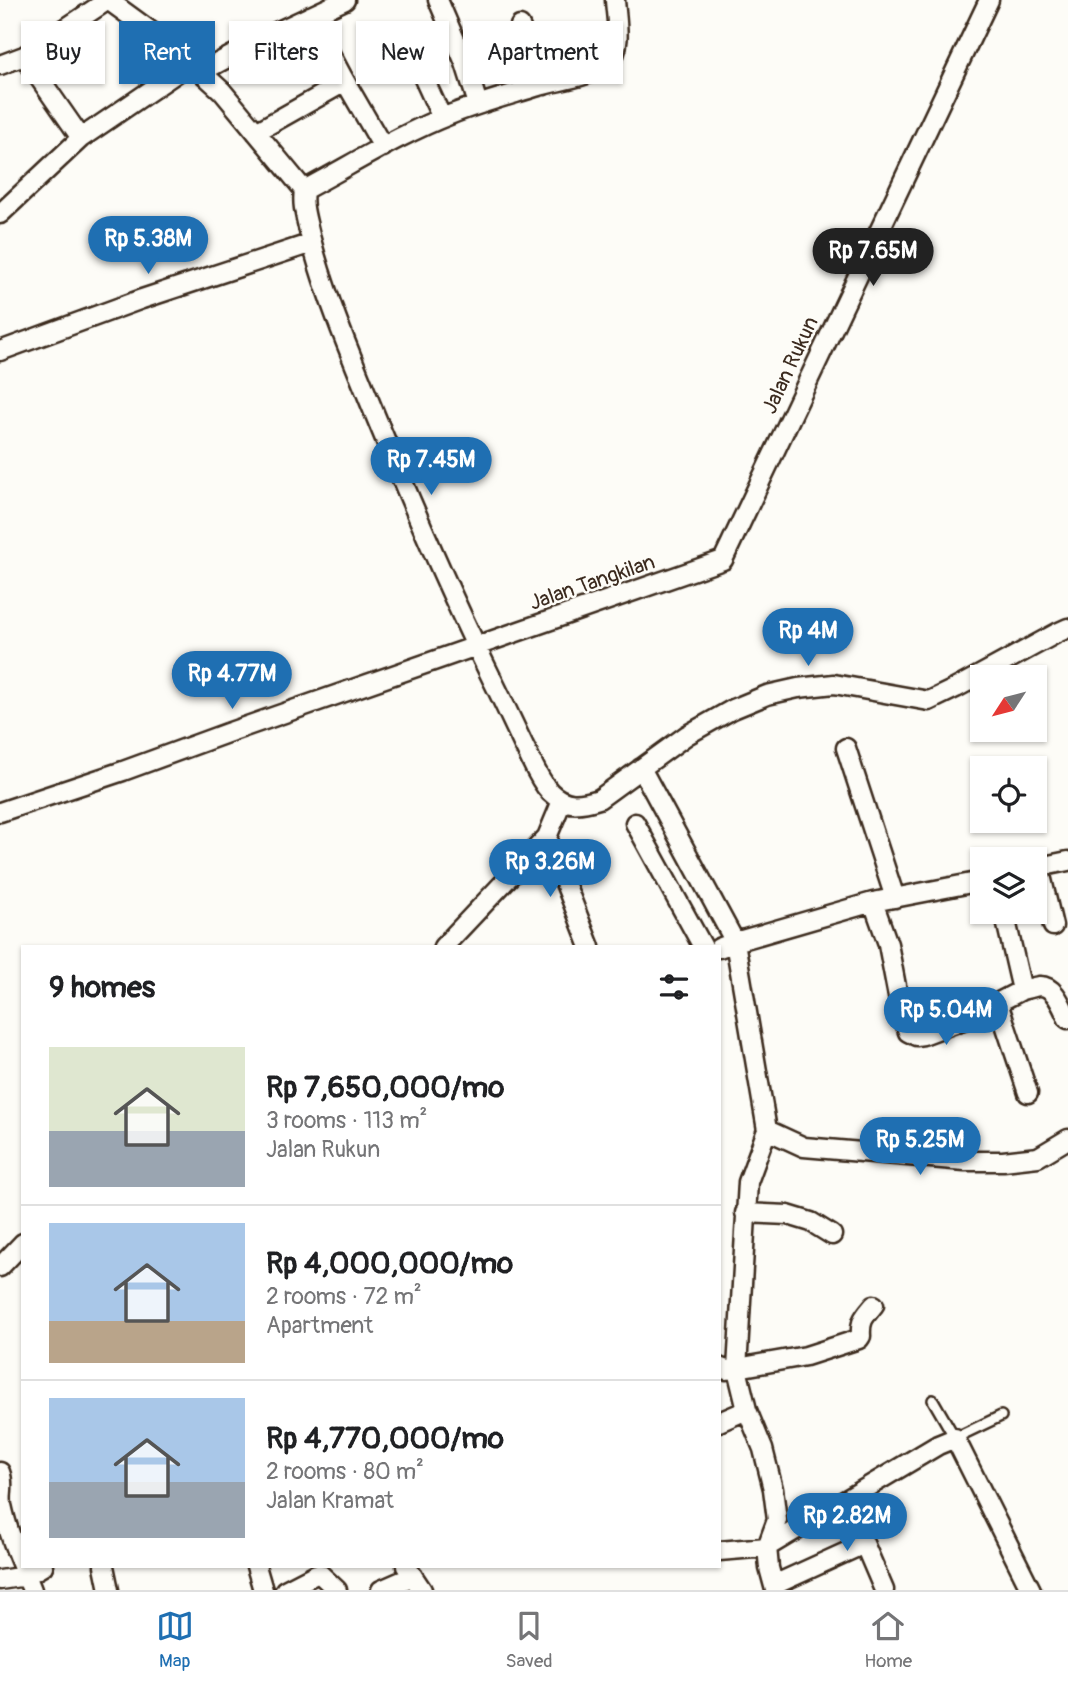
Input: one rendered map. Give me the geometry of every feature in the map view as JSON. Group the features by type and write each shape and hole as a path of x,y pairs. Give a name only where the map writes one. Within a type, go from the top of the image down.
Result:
{"street":[{"path":"76,21 108,0 137,21"},
{"path":"215,59 345,0"},
{"path":"438,0 465,63 478,104"},
{"path":"304,190 442,118 478,104 572,79 600,68 616,54 618,46 615,0"},
{"name":"Jalan Rukun","path":"723,560 989,0"},
{"path":"310,16 313,21"},
{"path":"0,65 21,57"},
{"path":"342,76 383,147"},
{"path":"43,84 81,138"},
{"path":"0,214 81,138 168,84"},
{"path":"214,84 304,190 302,203 330,302 384,440 476,647 542,782 562,802 573,805 599,799 687,734 733,709 767,695 834,684 929,701 970,684"},
{"path":"256,132 340,84"},
{"path":"426,84 442,118"},
{"path":"0,351 142,299 312,243"},
{"name":"Jalan Tangkilan","path":"0,813 723,560"},
{"path":"1003,665 1068,628"},
{"path":"846,748 895,898"},
{"path":"641,768 727,945 767,1130 748,1182 728,1368 763,1449 773,1489 777,1520 767,1547 774,1588 864,1544"},
{"path":"454,943 547,837 562,802"},
{"path":"635,823 702,945"},
{"path":"547,837 589,945"},
{"path":"1047,866 1068,861"},
{"path":"727,945 873,902 970,883"},
{"path":"873,902 888,944 900,1007 908,1032 916,1036 923,1035 966,1019 1022,990 1041,986 1053,992 1068,1019"},
{"path":"1047,904 1053,926"},
{"path":"1007,924 1022,990"},
{"path":"998,1003 1028,1093"},
{"path":"767,1130 804,1147 965,1161 1038,1157 1068,1139"},
{"path":"746,1213 788,1215 811,1222 832,1235"},
{"path":"0,1267 21,1245"},
{"path":"728,1368 806,1356 859,1339 862,1336 863,1318 874,1305"},
{"path":"721,1421 747,1410"},
{"path":"721,1552 767,1547 938,1445 955,1438 1031,1590"},
{"path":"0,1472 4,1487 2,1505 21,1560"},
{"path":"846,1501 884,1590"},
{"path":"0,1580 29,1583 41,1568"},
{"path":"104,1568 109,1590"},
{"path":"257,1568 263,1590"},
{"path":"285,1590 320,1574 337,1590"},
{"path":"381,1590 414,1577"}],"lane":[{"path":"933,1400 955,1438 1001,1416"}]}
